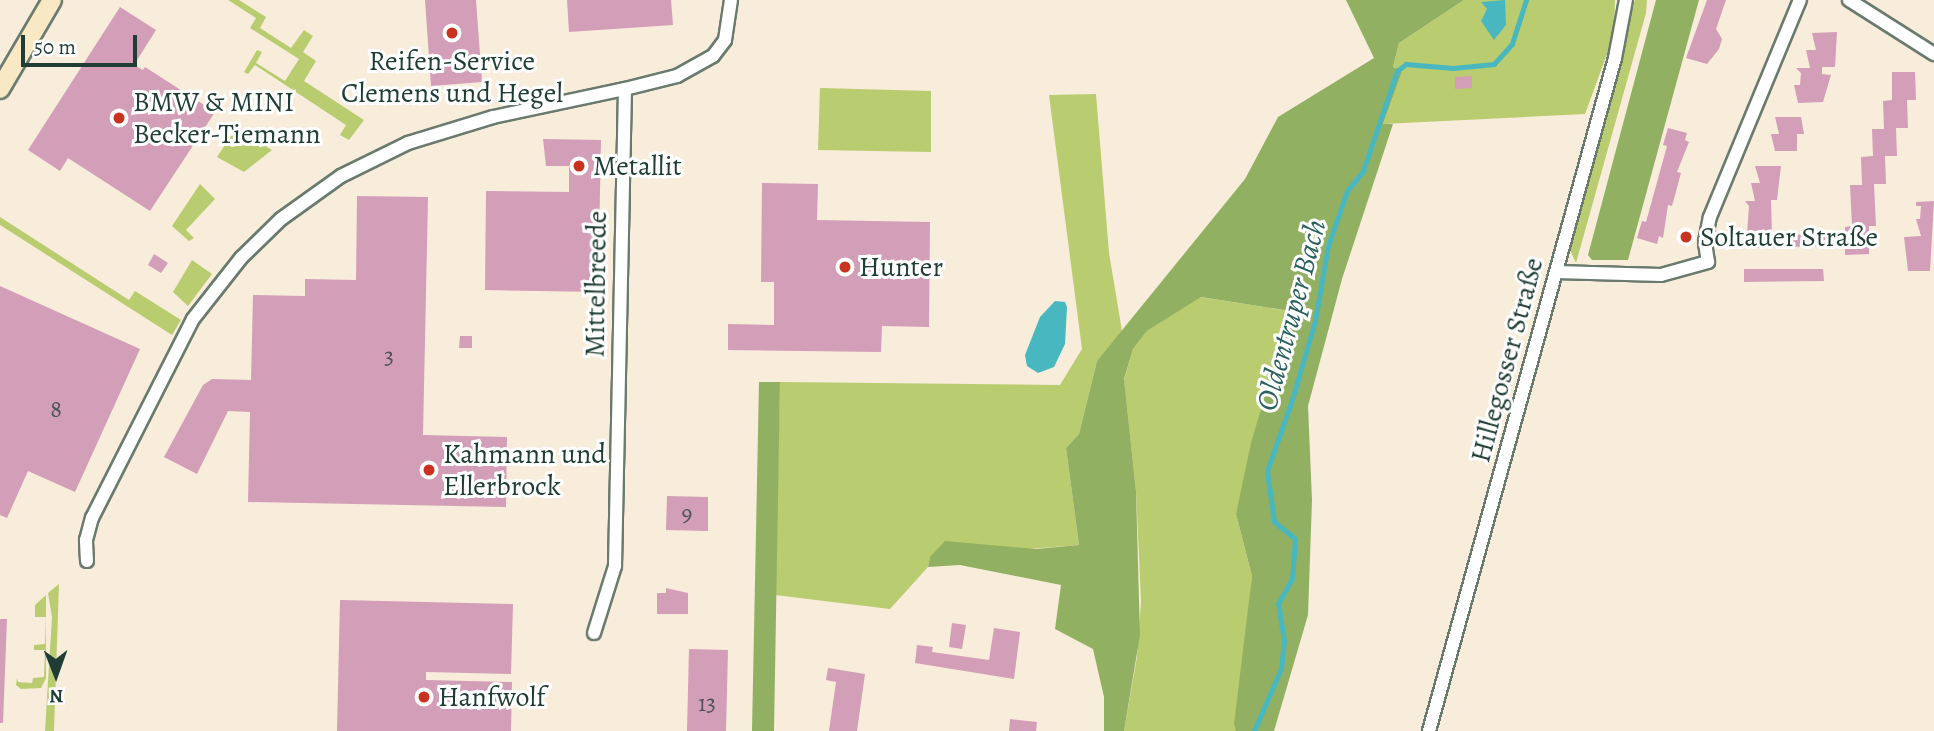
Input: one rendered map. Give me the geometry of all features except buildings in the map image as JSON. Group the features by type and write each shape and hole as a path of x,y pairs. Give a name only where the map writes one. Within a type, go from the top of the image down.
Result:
{"main road":[{"path":"0,89 52,0"}],"street":[{"path":"88,561 86,540 92,518 188,328 241,258 281,219 341,176 408,143 481,120 677,76 713,56 725,40 731,0"},
{"name":"Hillegosser Straße","path":"1429,731 1615,58 1626,0"},
{"path":"1556,272 1661,275 1708,262 1705,242 1710,217 1800,0"},
{"path":"1849,0 1934,54"},
{"name":"Mittelbreede","path":"594,633 615,566 625,89"}],"green space":[{"path":"228,0 239,0 266,17 260,28 291,48 304,30 313,36 303,52 316,61 304,81 364,120 349,140 340,135 346,125 255,65 248,74 244,72 257,50 262,52 256,63 285,81 299,59 250,28 256,18"},
{"path":"1346,0 1464,0 1399,43 1393,67 1402,72 1383,124 1393,124 1342,279 1308,406 1312,500 1308,615 1274,731 1236,731 1234,724 1252,576 1236,514 1251,443 1290,311 1201,297 1147,331 1133,349 1124,379 1136,491 1140,635 1124,731 1104,731 1104,697 1093,649 1055,629 1061,585 960,565 928,567 930,557 945,541 1036,549 1079,545 1066,448 1079,434 1097,361 1245,179 1278,117 1374,58"},
{"path":"1464,0 1615,0 1614,35 1585,114 1383,124 1402,72 1393,67 1399,43"},
{"path":"1635,0 1647,0 1646,13 1576,263 1570,250"},
{"path":"1656,0 1699,0 1628,260 1592,260 1588,255"},
{"path":"820,88 931,91 931,152 818,150"},
{"path":"1096,94 1109,253 1122,331 1097,361 1079,434 1066,448 1079,545 930,557 928,567 890,609 775,595 780,382 1060,385 1082,349 1049,95"},
{"path":"237,127 272,150 244,172 217,157"},
{"path":"200,184 215,199 186,230 194,238 189,241 172,226"},
{"path":"0,217 129,300 135,291 181,320 172,335 0,225"},
{"path":"192,260 212,274 188,306 173,292"},
{"path":"1200,297 1290,311 1236,514 1252,576 1236,731 1124,731 1137,657 1141,602 1136,491 1124,380 1133,349 1147,331"},
{"path":"759,382 780,382 774,731 752,731"},
{"path":"59,584 54,731 45,731 52,617 48,593"},
{"path":"46,595 46,617 35,617 35,605"},
{"path":"46,617 46,678 41,688 21,689 16,685 17,678 18,682 32,683 33,678 44,677 45,650 34,650 34,645 45,644"}],"water":[{"path":"1505,0 1506,25 1494,40 1481,21 1487,9 1481,2"},
{"path":"1055,301 1065,302 1067,307 1065,344 1054,367 1038,373 1027,366 1025,355 1040,317"}],"waterway":[{"name":"Oldentruper Bach","path":"1254,731 1281,669 1284,641 1278,604 1292,579 1295,539 1274,522 1267,471 1292,400 1315,321 1328,246 1347,191 1363,171 1397,71 1406,64 1453,68 1494,64 1512,44 1526,0"}],"place":[{"name":"Reifen-Service Clemens und Hegel","path":"452,33"},
{"name":"BMW & MINI Becker-Tiemann","path":"119,118"},
{"name":"Metallit","path":"579,166"},
{"name":"Soltauer Straße","path":"1686,237"},
{"name":"Hunter","path":"845,267"},
{"name":"Kahmann und Ellerbrock","path":"429,470"},
{"name":"Hanfwolf","path":"424,697"}]}
